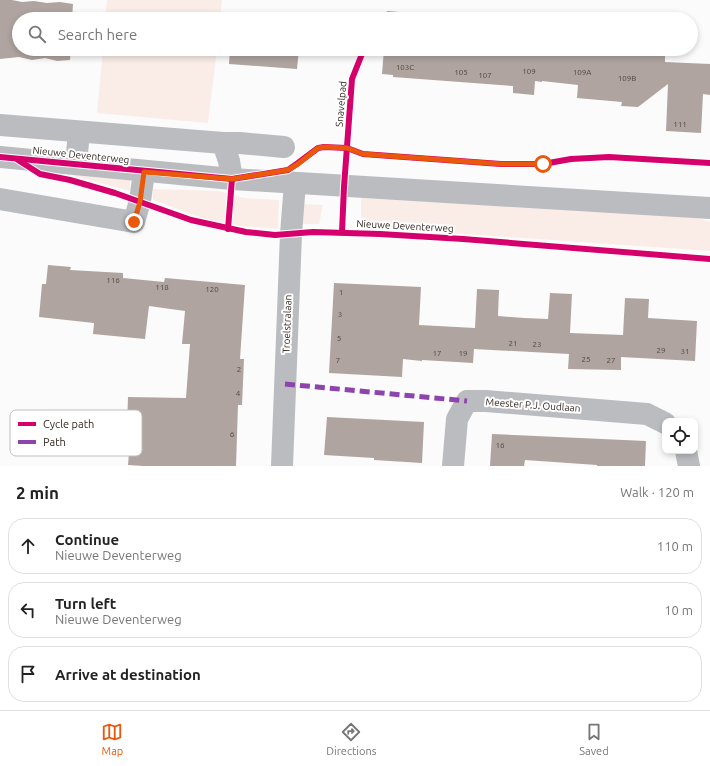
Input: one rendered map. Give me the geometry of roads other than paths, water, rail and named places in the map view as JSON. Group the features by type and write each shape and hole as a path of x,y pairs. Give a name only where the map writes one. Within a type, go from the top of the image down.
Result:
{"street":[{"path":"0,125 284,147"},
{"name":"Nieuwe Deventerweg","path":"76,164 79,132"},
{"path":"223,143 229,161 232,179"},
{"name":"Nieuwe Deventerweg","path":"0,157 144,172 232,179 710,208"},
{"path":"0,199 134,222 140,202 144,172"},
{"name":"Troelstralaan","path":"282,466 291,234 295,183"},
{"name":"Meester P.J. Oudlaan","path":"453,466 457,419 467,401 486,401 647,414 662,422"},
{"path":"687,454 689,466"}]}
